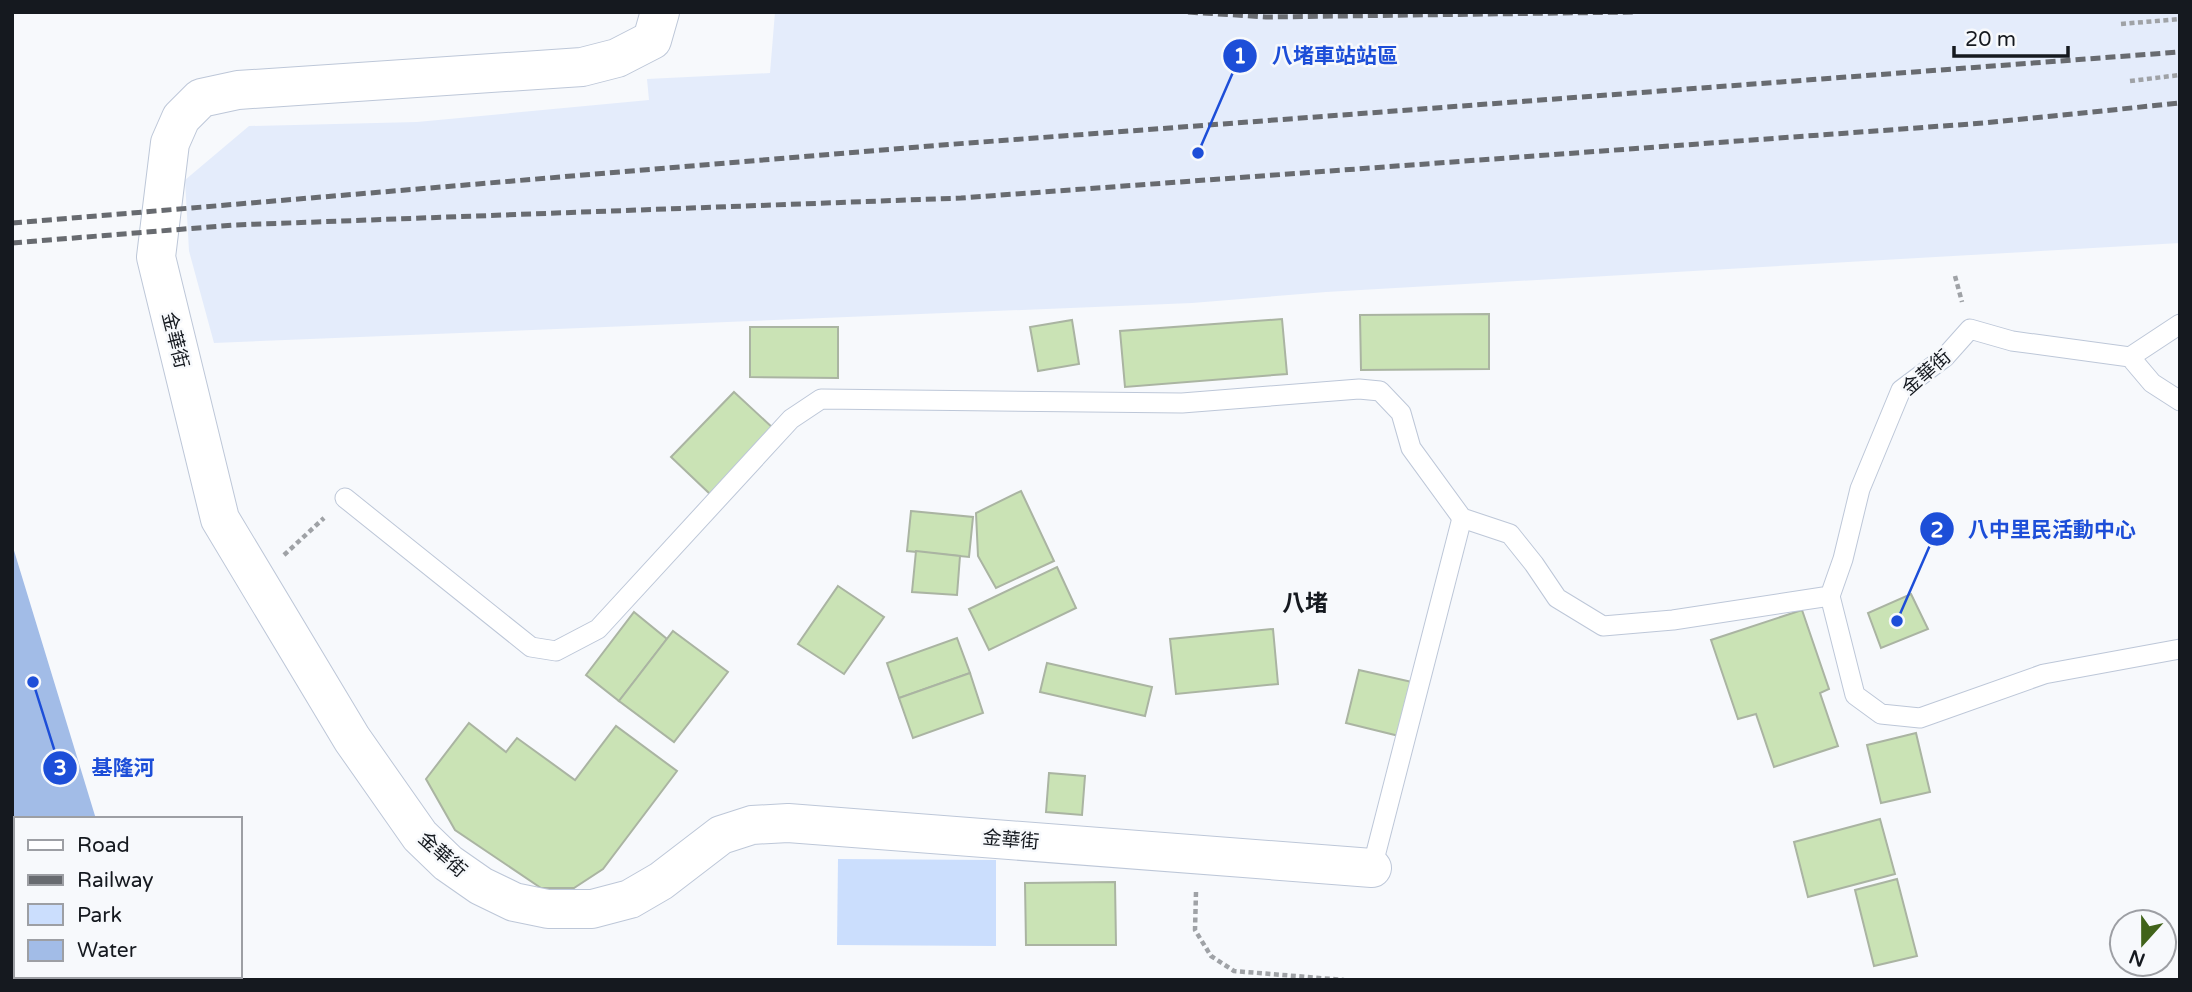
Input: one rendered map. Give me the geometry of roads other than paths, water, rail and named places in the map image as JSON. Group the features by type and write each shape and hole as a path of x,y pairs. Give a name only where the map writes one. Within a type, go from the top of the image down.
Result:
{"street":[{"name":"金華街","path":"660,12 652,40 617,58 582,67 238,90 201,97 181,118 170,143 156,257 220,519 352,739 420,836 448,863 481,886 514,902 548,909 593,909 630,900 661,881 721,835 752,825 801,824 1372,868"}],"lane":[{"path":"2180,324 2130,357 2152,383 2180,401"},
{"name":"金華街","path":"1830,596 1843,559 1860,489 1901,390 1945,357 1970,330 2012,341 2130,357"},
{"path":"345,498 531,647 556,651 598,629 791,419 821,399 1182,403 1359,389 1380,391 1401,413 1411,448 1462,518 1510,534 1557,598 1602,626 1673,620 1830,596 1855,695 1881,714 1920,718 2044,674 2180,649"},
{"name":"金華街","path":"1372,868 1462,518"}],"water":[{"path":"12,544 95,817 14,817 14,978 179,980 12,980"}],"railway":[{"path":"1188,12 1266,17 1634,12"},
{"path":"12,223 942,145 2180,52"},
{"path":"12,243 234,225 961,198 1984,123 2180,103"}],"place":[{"name":"八堵車站站區","path":"1198,153"},
{"name":"八中里民活動中心","path":"1897,621"},
{"name":"基隆河","path":"33,682"}],"district":[{"name":"八堵","path":"1305,603"}]}
